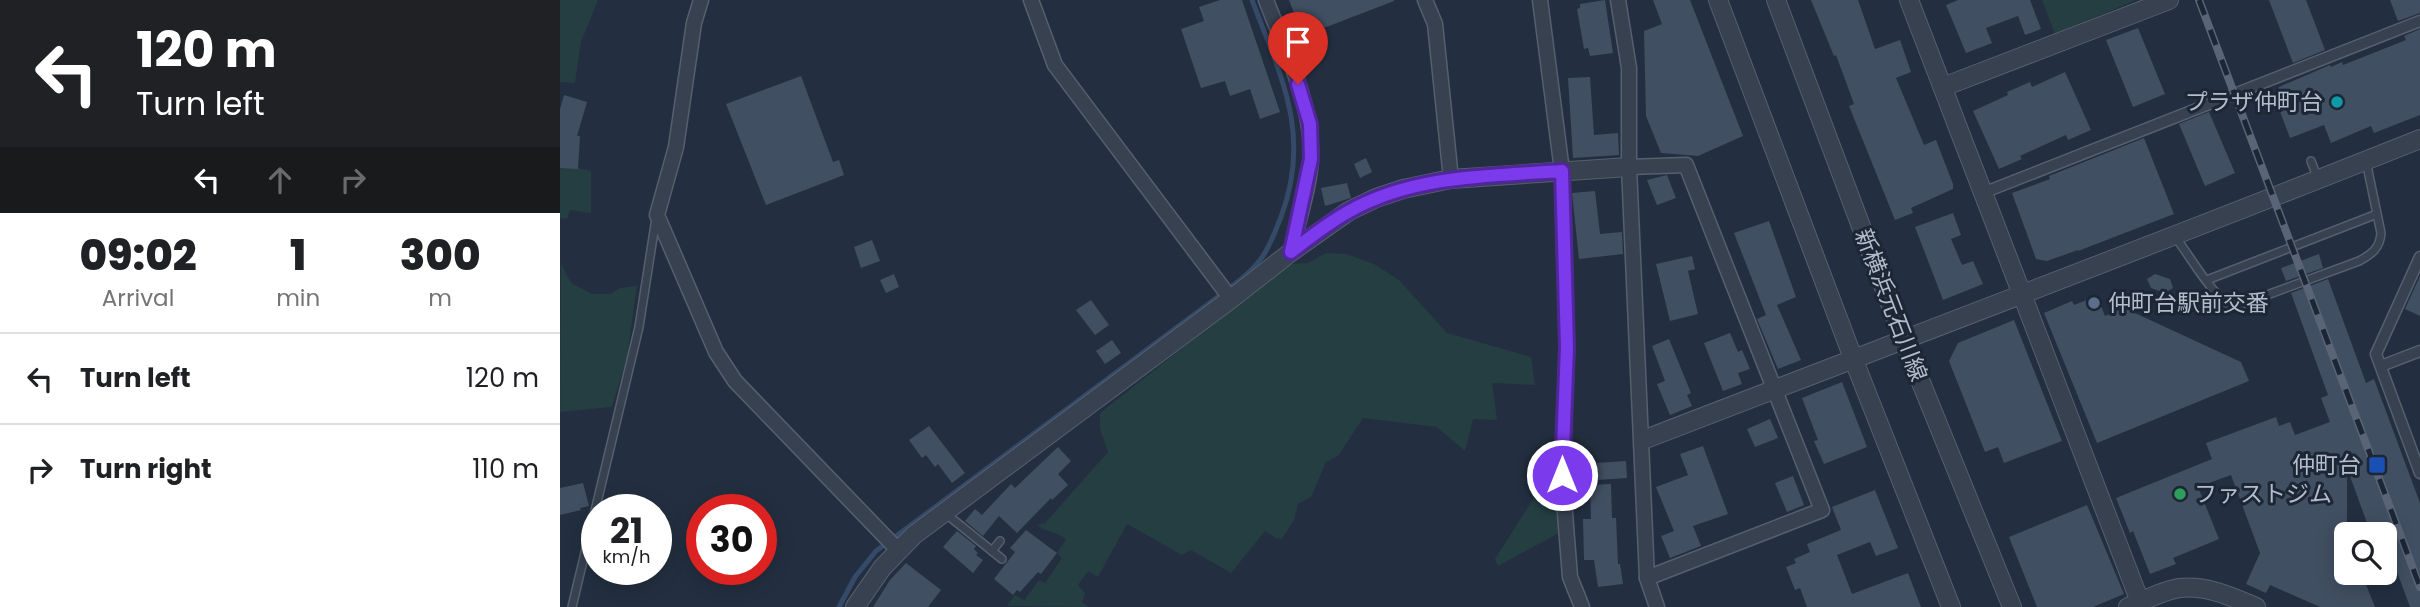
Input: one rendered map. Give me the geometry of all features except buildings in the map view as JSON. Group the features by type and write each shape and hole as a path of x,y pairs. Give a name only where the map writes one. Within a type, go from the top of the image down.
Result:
{"street":[{"path":"701,0 694,23 676,146 657,215 716,352 735,381 897,549"},
{"path":"1031,0 1055,65 1226,292"},
{"path":"1266,0 1310,124 1311,159 1291,252"},
{"path":"1425,0 1435,24 1451,179"},
{"path":"1540,0 1562,171 1567,347 1562,475 1570,577 1582,607"},
{"path":"1618,0 1629,68 1629,167 1647,578 1657,607"},
{"path":"1718,0 1853,358 1951,607"},
{"name":"新横浜元石川線","path":"1776,0 1903,338 2012,607"},
{"path":"1909,0 2137,606 2179,588 2197,588 2214,590 2256,607"},
{"path":"1943,87 2169,0"},
{"path":"1993,189 2420,21"},
{"path":"1643,440 1903,338 2022,296 2420,139"},
{"path":"855,607 897,549 1226,292 1291,252 1349,211 1403,189 1451,179 1686,165 1822,510 1647,578"},
{"path":"2420,257 2376,354 2420,473"},
{"path":"2381,366 2420,351"}],"lane":[{"path":"2311,161 2318,179"},
{"path":"2174,235 2222,300 2231,305 2240,305 2359,261 2376,249 2380,242 2366,161"},
{"path":"2207,280 2376,214"},
{"path":"572,607 639,327 657,215"},
{"path":"944,513 1002,559"},
{"path":"992,551 1000,541"}],"green space":[{"path":"560,0 598,0 581,42 575,83 560,82"},
{"path":"2042,0 2136,0 2055,34"},
{"path":"560,164 591,171 591,213 570,210 567,219 560,218"},
{"path":"1326,253 1346,254 1374,264 1399,280 1447,333 1531,357 1535,385 1492,383 1497,420 1473,419 1465,451 1437,427 1363,418 1338,456 1326,462 1311,497 1298,504 1294,520 1282,539 1265,531 1231,573 1191,550 1182,555 1127,524 1098,577 1088,571 1078,585 1085,593 1082,602 1089,607 1007,606 1015,595 1024,600 1039,580 1045,583 1062,558 1057,553 1066,539 1037,525 1045,523 1108,452 1100,429 1100,413 1289,264 1308,263"},
{"path":"561,264 571,283 592,294 610,294 620,288 637,286 627,357 612,407 560,412"},
{"path":"1551,471 1555,471 1559,533 1498,566 1495,559"}],"waterway":[{"path":"839,607 855,577 876,551 1231,287 1264,255 1281,217 1290,187 1294,159 1293,132 1282,81 1252,0"}],"railway":[{"path":"2199,0 2420,587"}],"place":[{"name":"プラザ仲町台","path":"2337,102"},
{"name":"仲町台駅前交番","path":"2094,303"},
{"name":"仲町台","path":"2377,465"},
{"name":"ファストジム","path":"2180,494"}],"route":[{"path":"1298,84 1310,124 1311,159 1291,252 1349,211 1403,189 1451,179 1562,171 1567,347 1562,475"}]}
